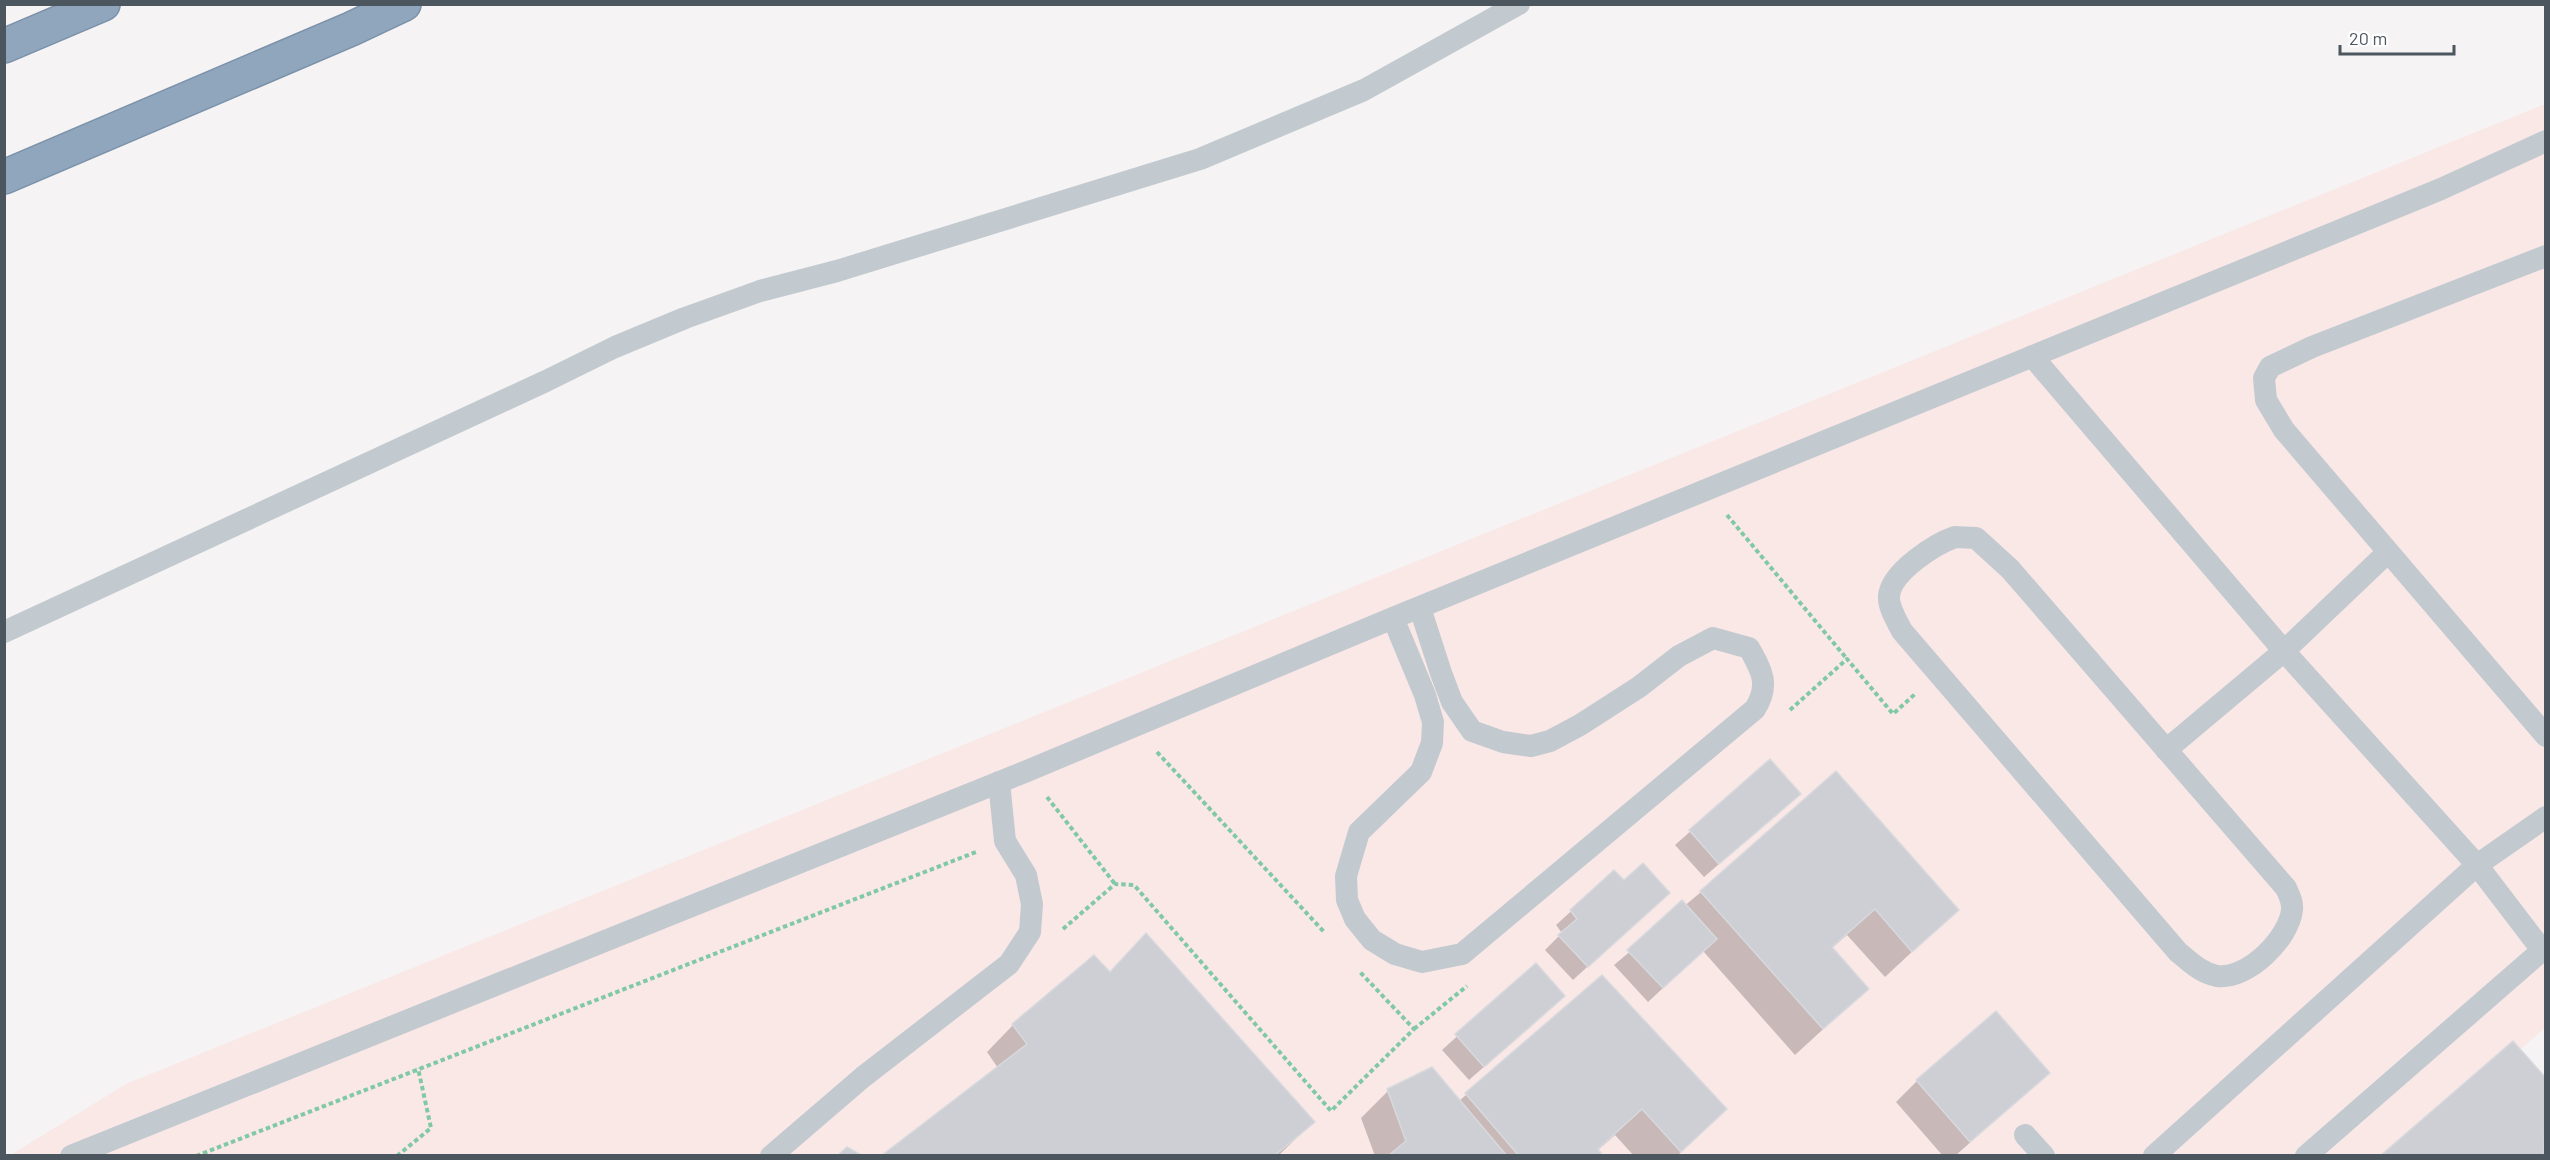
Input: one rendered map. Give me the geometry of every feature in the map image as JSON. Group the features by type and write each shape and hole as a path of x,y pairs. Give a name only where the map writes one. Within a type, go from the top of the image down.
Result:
{"highway":[{"path":"4,46 103,4"},
{"path":"4,177 250,73 404,4"}],"lane":[{"path":"4,632 615,347 685,318 760,291 837,271 1200,159 1364,90 1519,4"},
{"path":"71,1155 1027,771 1393,618 2440,189 2546,141"},
{"path":"2546,256 2312,347 2270,367 2264,378 2266,400 2274,417 2546,736"},
{"path":"2032,356 2284,651 2477,865 2544,949 2306,1155"},
{"path":"1955,537 1976,538 2010,569 2166,750 2286,888 2292,903 2292,912 2280,940 2260,960 2239,971 2220,976 2204,972 2178,952 1902,631 1895,618 1889,594 1905,569 1936,544 1955,537"},
{"path":"2166,750 2284,651 2388,552"},
{"path":"1393,618 1425,694 1433,722 1432,743 1421,772 1359,832 1346,876 1347,900 1355,919 1372,940 1395,954 1422,962 1462,954 1755,709 1763,695 1761,669 1749,648 1713,638 1679,656 1639,687 1550,741 1531,746 1503,742 1472,731 1452,702 1420,608"},
{"path":"771,1155 863,1077 1008,964 1030,932 1032,904 1026,875 1005,840 999,782"},
{"path":"2154,1155 2477,865 2546,817"},
{"path":"2025,1135 2044,1155"}],"path":[{"path":"1724,512 1893,714 1938,673"},
{"path":"1785,714 1847,659"},
{"path":"1133,727 1326,934"},
{"path":"1027,771 1115,884"},
{"path":"196,1155 1005,840"},
{"path":"1061,930 1115,884 1134,885 1331,1111 1414,1029 1469,984"},
{"path":"1358,969 1414,1029"},
{"path":"397,1155 431,1128 418,1068"}],"shaded area":[{"path":"2545,104 2545,1028 2398,1155 9,1156 126,1084"}],"building":[{"path":"1770,759 1801,794 1719,864 1689,830"},
{"path":"1836,771 1959,910 1912,952 1875,909 1832,947 1869,989 1823,1029 1700,891"},
{"path":"1643,863 1670,893 1588,967 1558,935 1577,919 1570,910 1614,870 1624,880"},
{"path":"1682,900 1717,939 1663,988 1627,950"},
{"path":"1146,933 1315,1122 1274,1156 881,1156 1027,1044 1012,1024 1094,955 1110,972"},
{"path":"1536,963 1565,996 1484,1067 1455,1034"},
{"path":"1602,975 1727,1109 1681,1152 1642,1109 1598,1149 1603,1156 1519,1156 1465,1093"},
{"path":"1996,1011 2050,1073 1970,1142 1916,1080"},
{"path":"2513,1041 2546,1078 2544,1156 2380,1156"},
{"path":"1432,1067 1507,1156 1388,1156 1406,1141 1387,1089"},
{"path":"847,1147 863,1156 837,1156"}]}
